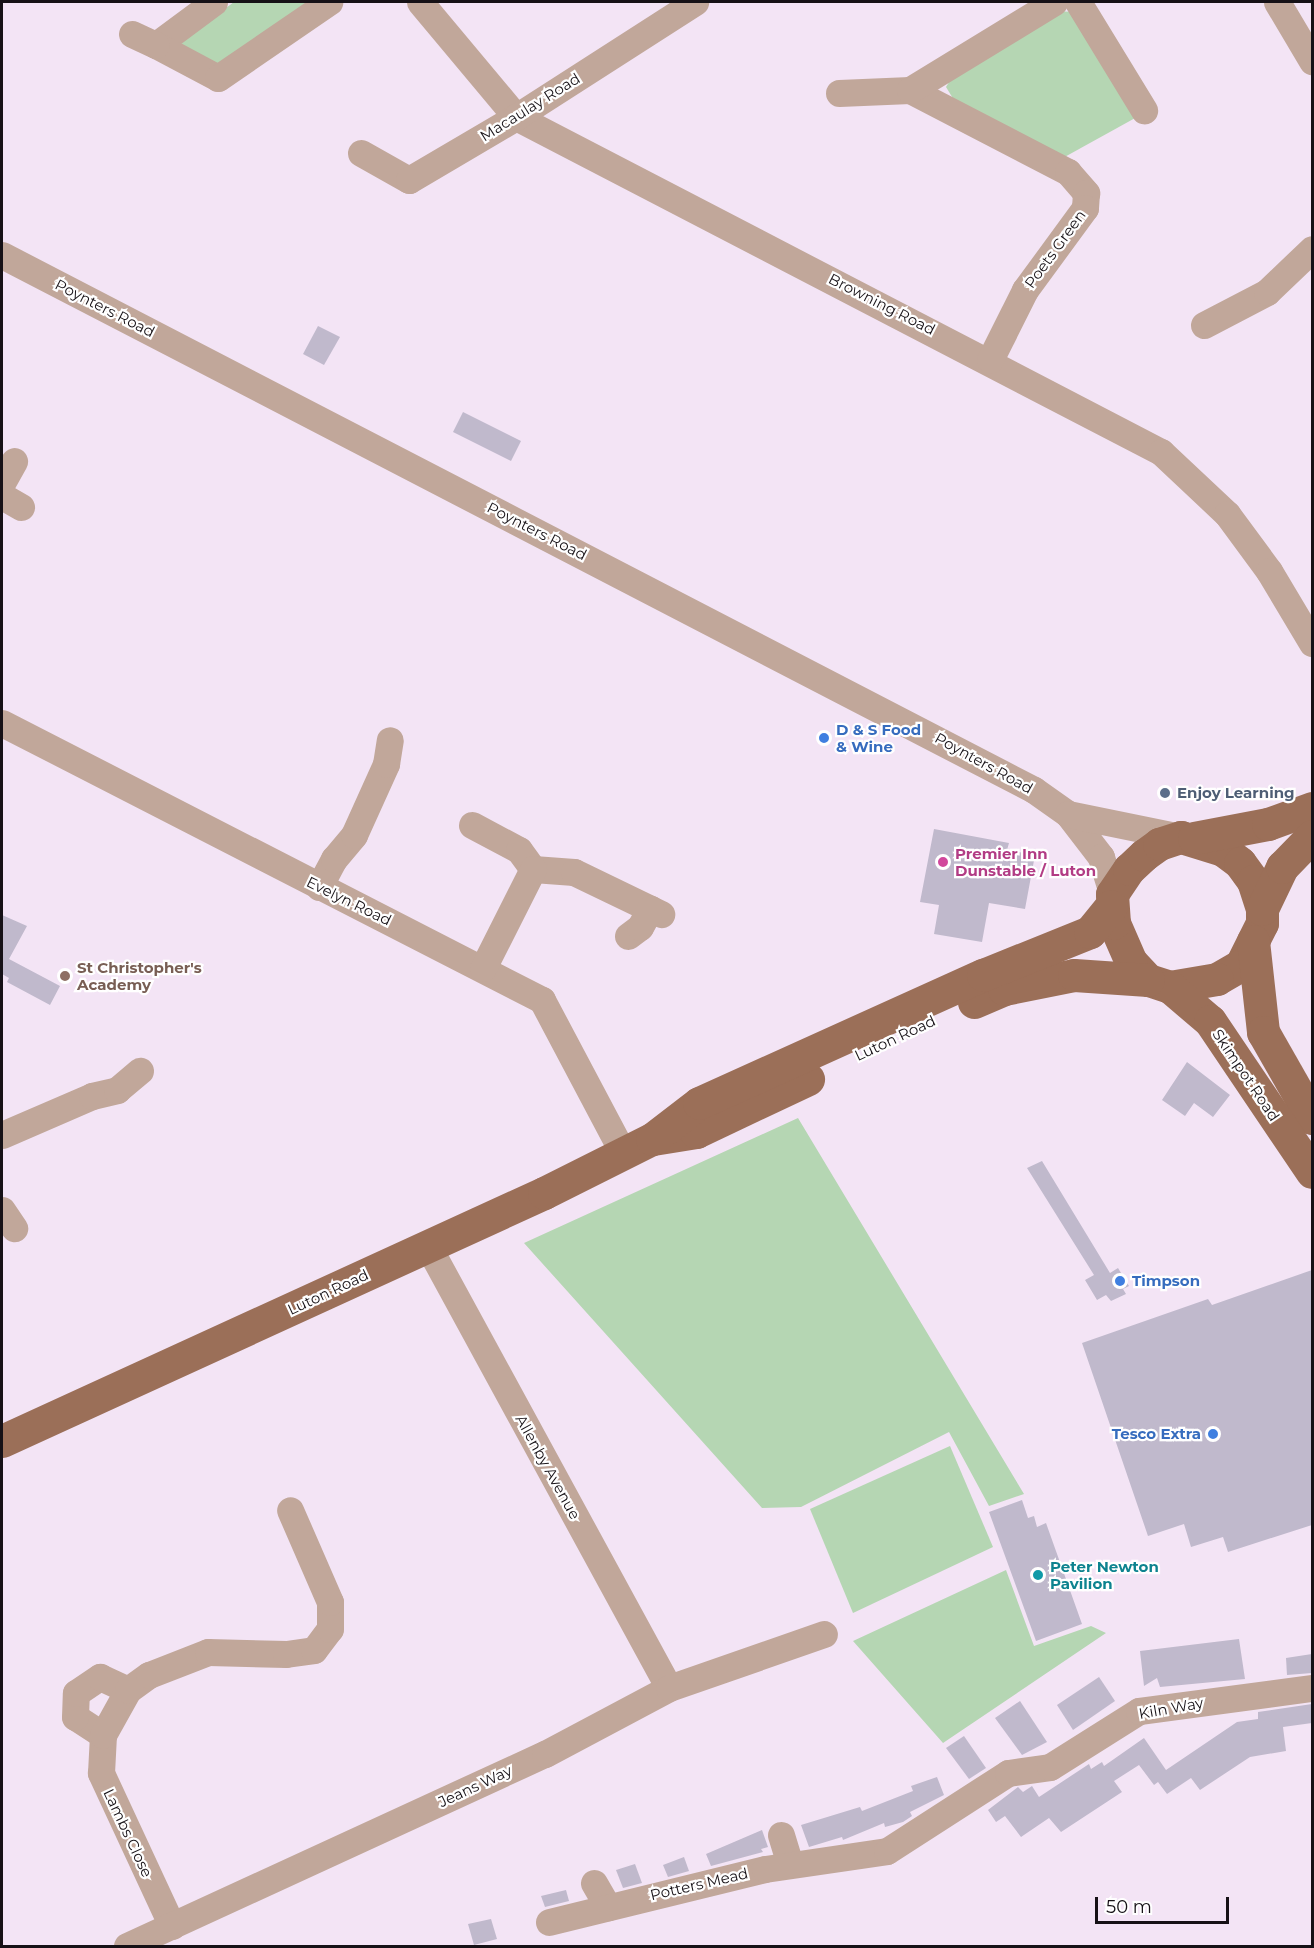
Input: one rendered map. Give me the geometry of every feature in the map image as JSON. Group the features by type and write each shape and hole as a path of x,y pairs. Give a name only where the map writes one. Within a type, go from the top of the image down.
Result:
{"main road":[{"path":"1187,838 1223,850 1240,863 1253,881 1262,909 1262,923 1240,965 1217,979 1159,984 1120,942 1111,900 1144,855 1159,844 1187,838 1268,824 1312,808"},
{"path":"1262,909 1282,867 1312,836"},
{"name":"Luton Road","path":"2,1441 428,1246 652,1139 699,1103 983,975 1090,932 1111,900"},
{"path":"1252,941 1255,990 1263,1032 1312,1118"},
{"name":"Luton Road","path":"652,1139 696,1132 1004,989 1074,975 1159,984"},
{"name":"Skimpot Road","path":"1159,984 1210,1021 1312,1172"}],"street":[{"path":"214,2 144,39 218,78 329,2"},
{"name":"Browning Road","path":"420,2 516,117 990,360 1161,452 1227,514 1269,571 1312,643"},
{"name":"Macaulay Road","path":"361,153 409,180 516,117 695,2"},
{"name":"Poets Green","path":"839,93 910,90 1054,2"},
{"path":"1078,2 1144,110"},
{"path":"1277,2 1312,61"},
{"name":"Poets Green","path":"910,90 1068,172 1086,193 1085,208 1025,290 990,360"},
{"path":"1204,325 1267,292 1312,249"},
{"name":"Poynters Road","path":"2,255 975,757 1068,814 1187,838"},
{"name":"Evelyn Road","path":"2,723 542,1000 623,1153"},
{"path":"319,886 334,859 354,835 386,764 390,740"},
{"name":"Poynters Road","path":"1068,814 1101,857 1111,900"},
{"path":"472,825 519,850 533,869 574,872 656,911 628,936"},
{"path":"483,968 533,869"},
{"path":"2,1136 92,1096 117,1090 140,1071"},
{"name":"Allenby Avenue","path":"428,1246 669,1688"},
{"name":"Lambs Close","path":"171,1926 101,1773 103,1736 128,1690 149,1675 208,1652 286,1654 314,1650 330,1629 330,1602 290,1510"},
{"name":"Jeans Way","path":"128,1947 545,1754 669,1688 824,1634"},
{"path":"103,1736 75,1718 76,1693 100,1677 128,1690"},
{"name":"Kiln Way","path":"955,1809 1002,1764 1050,1767 1138,1711 1312,1688"},
{"name":"Potters Mead","path":"549,1922 790,1865 887,1851 955,1809"},
{"path":"782,1835 790,1865"},
{"path":"594,1883 608,1907"}],"green space":[{"path":"234,2 316,2 218,69 182,52 181,41"},
{"path":"1052,11 1077,12 1137,117 1061,159 957,105 946,87 956,71"},
{"path":"798,1118 1024,1494 989,1506 949,1432 801,1507 762,1508 524,1243"},
{"path":"950,1446 993,1547 853,1613 810,1509"},
{"path":"1006,1570 1034,1646 1091,1626 1106,1633 943,1743 853,1641"}],"building":[{"path":"318,326 340,337 324,365 303,354"},
{"path":"463,412 521,441 511,461 453,432"},
{"path":"934,829 1009,843 1007,850 1035,855 1025,909 989,903 982,942 934,934 939,905 920,902"},
{"path":"2,915 27,926 9,959 60,986 50,1005 7,982 9,978 2,974"},
{"path":"1187,1062 1230,1095 1213,1117 1194,1103 1185,1116 1162,1100"},
{"path":"1042,1161 1110,1273 1118,1268 1129,1286 1123,1289 1126,1294 1111,1301 1106,1295 1097,1300 1085,1280 1094,1275 1027,1168"},
{"name":"Tesco Extra","path":"1312,1270 1312,1525 1228,1552 1223,1537 1191,1547 1184,1524 1148,1536 1082,1343 1208,1299 1212,1305"},
{"name":"Peter Newton Pavilion","path":"1022,1500 1028,1518 1034,1516 1037,1527 1046,1523 1082,1624 1036,1641 989,1512"},
{"path":"1239,1639 1245,1679 1160,1687 1157,1678 1144,1686 1140,1651"},
{"path":"1312,1654 1312,1673 1287,1675 1286,1658"},
{"path":"1099,1677 1115,1701 1073,1730 1057,1705"},
{"path":"1020,1701 1047,1742 1022,1755 995,1718"},
{"path":"1312,1704 1312,1723 1283,1727 1286,1751 1250,1757 1200,1790 1191,1778 1167,1794 1158,1782 1154,1785 1139,1765 1114,1781 1122,1792 1061,1832 1049,1818 1021,1837 1005,1816 996,1822 988,1810 1018,1787 1023,1792 1032,1786 1039,1797 1089,1764 1091,1769 1102,1762 1104,1766 1144,1738 1166,1770 1237,1722 1258,1719 1258,1712"},
{"path":"964,1736 986,1768 969,1779 946,1748"},
{"path":"937,1777 944,1795 910,1812 912,1816 903,1822 885,1827 884,1823 843,1840 842,1837 809,1847 801,1825 860,1807 862,1811 913,1791 911,1786"},
{"path":"762,1830 768,1847 761,1849 763,1852 711,1866 706,1854"},
{"path":"684,1857 689,1871 668,1877 663,1865"},
{"path":"635,1864 642,1883 623,1888 616,1870"},
{"path":"566,1890 569,1901 545,1907 541,1896"},
{"path":"491,1919 497,1939 474,1945 468,1924"}],"place":[{"name":"D & S Food & Wine","path":"824,738"},
{"name":"Enjoy Learning","path":"1165,793"},
{"name":"Premier Inn Dunstable / Luton","path":"943,862"},
{"name":"St Christopher's Academy","path":"65,976"},
{"name":"Timpson","path":"1120,1281"},
{"name":"Tesco Extra","path":"1213,1434"},
{"name":"Peter Newton Pavilion","path":"1038,1575"}]}
